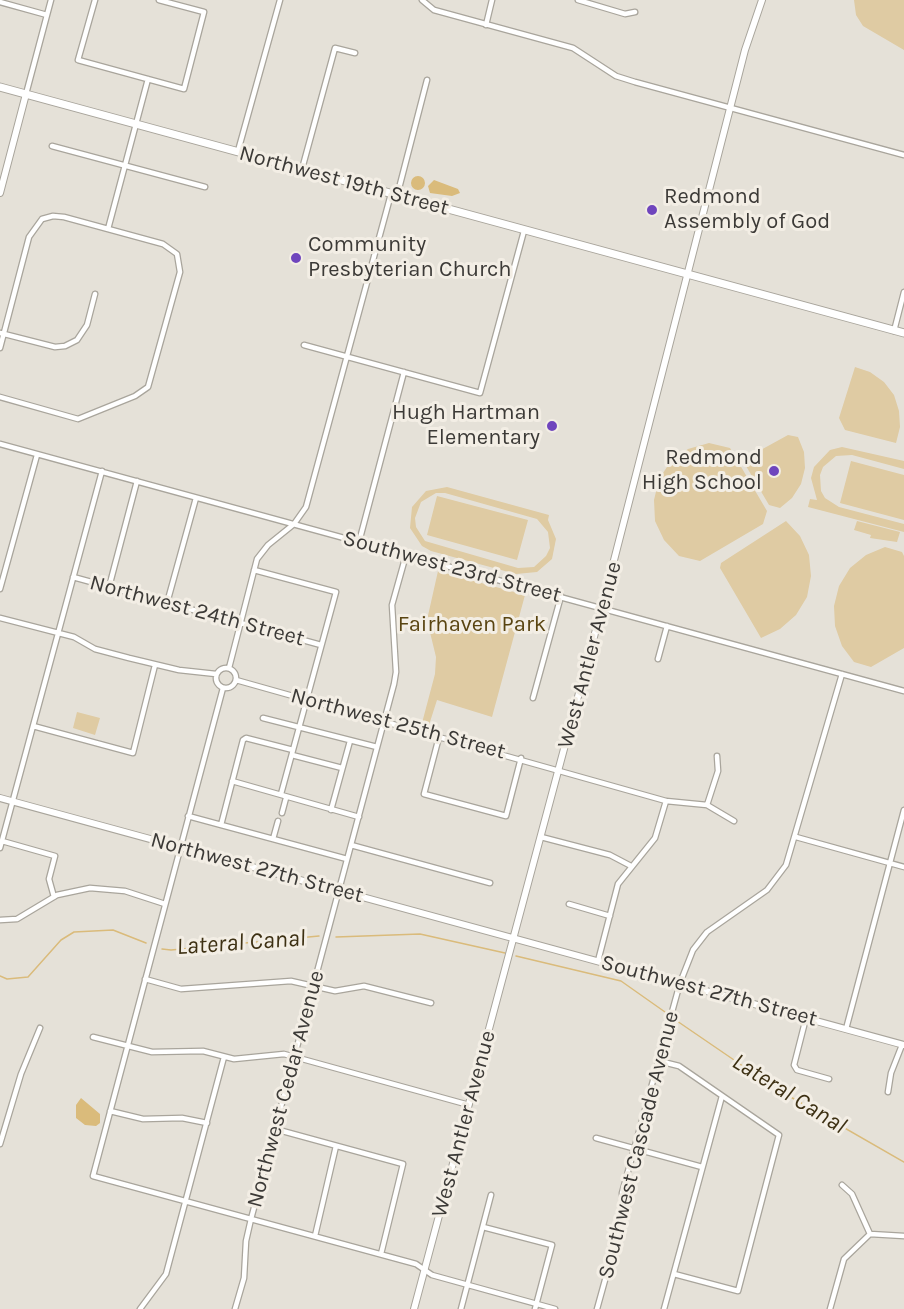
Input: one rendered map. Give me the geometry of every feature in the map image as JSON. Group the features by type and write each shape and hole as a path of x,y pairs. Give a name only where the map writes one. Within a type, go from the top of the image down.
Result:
{"main road":[{"name":"Northwest 19th Street","path":"0,87 904,333"}],"street":[{"path":"0,193 51,0"},
{"path":"94,0 78,60 184,89 204,12 159,0"},
{"path":"238,152 280,0"},
{"path":"422,0 434,10 573,48 616,75 904,155"},
{"path":"486,25 492,0"},
{"path":"578,0 625,14 635,12"},
{"name":"West Antler Avenue","path":"414,1309 602,607 745,50 762,0"},
{"path":"0,2 47,15"},
{"path":"302,169 335,48 355,53"},
{"path":"108,229 148,79"},
{"path":"229,668 254,570 262,551 294,524 306,507 427,80"},
{"path":"52,146 205,187"},
{"path":"0,348 2,333 29,237 42,219 53,216 64,217 163,244 177,254 180,272 148,387 135,396 78,419 0,397"},
{"path":"304,345 480,393 524,231"},
{"path":"894,331 904,292"},
{"path":"2,333 56,347 71,343 77,340 87,325 95,294"},
{"path":"359,542 404,372"},
{"name":"Southwest 23rd Street","path":"0,444 904,691"},
{"path":"0,589 37,455"},
{"path":"0,848 102,471"},
{"path":"109,587 137,481"},
{"path":"167,603 196,498"},
{"name":"Northwest Cedar Avenue","path":"235,1309 244,1278 246,1241 251,1219 396,672 392,605 406,555"},
{"path":"254,570 336,592 281,794"},
{"name":"Northwest 24th Street","path":"73,577 321,645"},
{"path":"533,698 561,596"},
{"path":"0,618 58,632 80,639 95,649 155,665 216,674"},
{"path":"658,659 667,626"},
{"path":"33,726 133,753 155,665"},
{"path":"216,674 222,668 234,671 236,680 232,686 223,688"},
{"path":"216,674 218,684 223,688"},
{"name":"Southwest Cascade Avenue","path":"597,1309 624,1215 622,1193 680,983 693,950 707,932 767,890 786,865 842,674"},
{"name":"Northwest 25th Street","path":"236,680 521,758 666,801 707,804"},
{"path":"223,688 93,1176 416,1264 424,1271 467,1285 536,1306 555,1309"},
{"path":"263,718 377,747"},
{"path":"439,737 424,794 506,816 521,758"},
{"path":"221,825 246,738 342,768"},
{"path":"331,810 350,741"},
{"path":"717,756 718,771 707,804 734,821"},
{"path":"232,781 359,817"},
{"name":"Northwest 27th Street","path":"0,798 514,938"},
{"path":"282,813 286,798"},
{"path":"598,961 618,884 655,838 666,801"},
{"path":"846,1029 904,810"},
{"path":"188,816 347,859"},
{"path":"273,839 278,821"},
{"path":"541,837 610,855 631,866"},
{"path":"796,837 904,867"},
{"path":"2,841 55,856 49,879 54,897"},
{"path":"351,845 490,883"},
{"path":"0,920 17,919 54,897 71,891 107,888 125,891 165,904"},
{"path":"569,904 610,916"},
{"name":"Southwest 27th Street","path":"514,938 903,1045"},
{"path":"145,980 181,988 291,981 335,991 364,986 431,1003"},
{"path":"806,1018 794,1065 797,1070 829,1078"},
{"path":"0,1144 21,1074 40,1028"},
{"path":"93,1037 152,1052 203,1051 234,1059 272,1054 295,1057 469,1105"},
{"path":"888,1092 891,1073 903,1045"},
{"path":"140,1309 166,1274 224,1058"},
{"path":"659,1060 679,1066 779,1135 738,1291 674,1274"},
{"path":"664,1309 722,1096"},
{"path":"110,1111 143,1119 182,1118 207,1123"},
{"path":"275,1129 403,1164 381,1254"},
{"path":"596,1138 702,1167"},
{"path":"315,1236 336,1146"},
{"path":"842,1185 852,1194 870,1234"},
{"path":"461,1309 491,1195"},
{"path":"483,1227 552,1245 536,1306"},
{"path":"830,1309 844,1259 870,1234 904,1236"}],"green space":[{"path":"854,0 904,0 904,50 863,26 856,15"},
{"path":"855,367 870,372 884,382 894,395 899,411 900,427 896,443 845,430 839,418"},
{"path":"788,435 798,437 804,452 805,468 801,484 792,498 780,508 769,505 746,466 748,457"},
{"path":"709,443 730,448 767,511 763,524 700,561 679,556 664,540 655,521 654,500 659,479 671,461 688,449"},
{"path":"842,447 904,461 904,469 852,455 836,456 823,467 820,475 821,491 825,498 839,507 904,524 904,532 808,507 810,499 817,500 811,478 814,467 830,450"},
{"path":"851,461 904,475 904,520 840,503"},
{"path":"447,487 549,515 548,520 556,539 552,559 537,572 516,574 431,551 422,546 410,528 412,507 426,491","holes":["436,493 445,493 537,519 548,532 550,548 546,556 534,567 518,568 425,541 416,527 415,518 421,502"]},
{"path":"437,496 528,520 517,560 427,535"},
{"path":"786,521 800,536 809,555 811,576 807,597 796,615 780,629 761,638 720,568 721,563"},
{"path":"857,521 900,532 897,542 870,538 871,535 854,530"},
{"path":"885,547 902,552 904,556 904,648 871,667 854,662 842,646 835,626 834,606 839,586 850,568 866,555"},
{"name":"Fairhaven Park","path":"438,571 525,595 492,717 437,700 429,725 422,723 435,674 436,657 427,620"},
{"path":"77,712 100,718 95,735 73,728"}],"shaded area":[{"path":"415,176 421,176 425,183 421,190 415,190 411,186 411,180"},
{"path":"434,180 458,189 460,193 452,196 430,193 428,186"},
{"path":"81,1098 100,1114 100,1123 96,1126 85,1125 76,1118 76,1105"}],"waterway":[{"name":"Lateral Canal","path":"0,976 7,979 28,977 61,940 74,932 113,930 146,943"},
{"name":"Lateral Canal","path":"336,937 420,934 505,953"},
{"name":"Lateral Canal","path":"162,949 319,936"},
{"name":"Lateral Canal","path":"516,956 621,981 665,1012"},
{"name":"Lateral Canal","path":"677,1021 775,1088 904,1162"}],"place":[{"name":"Redmond Assembly of God","path":"652,210"},
{"name":"Community Presbyterian Church","path":"296,258"},
{"name":"Hugh Hartman Elementary","path":"552,426"},
{"name":"Redmond High School","path":"774,471"}]}
